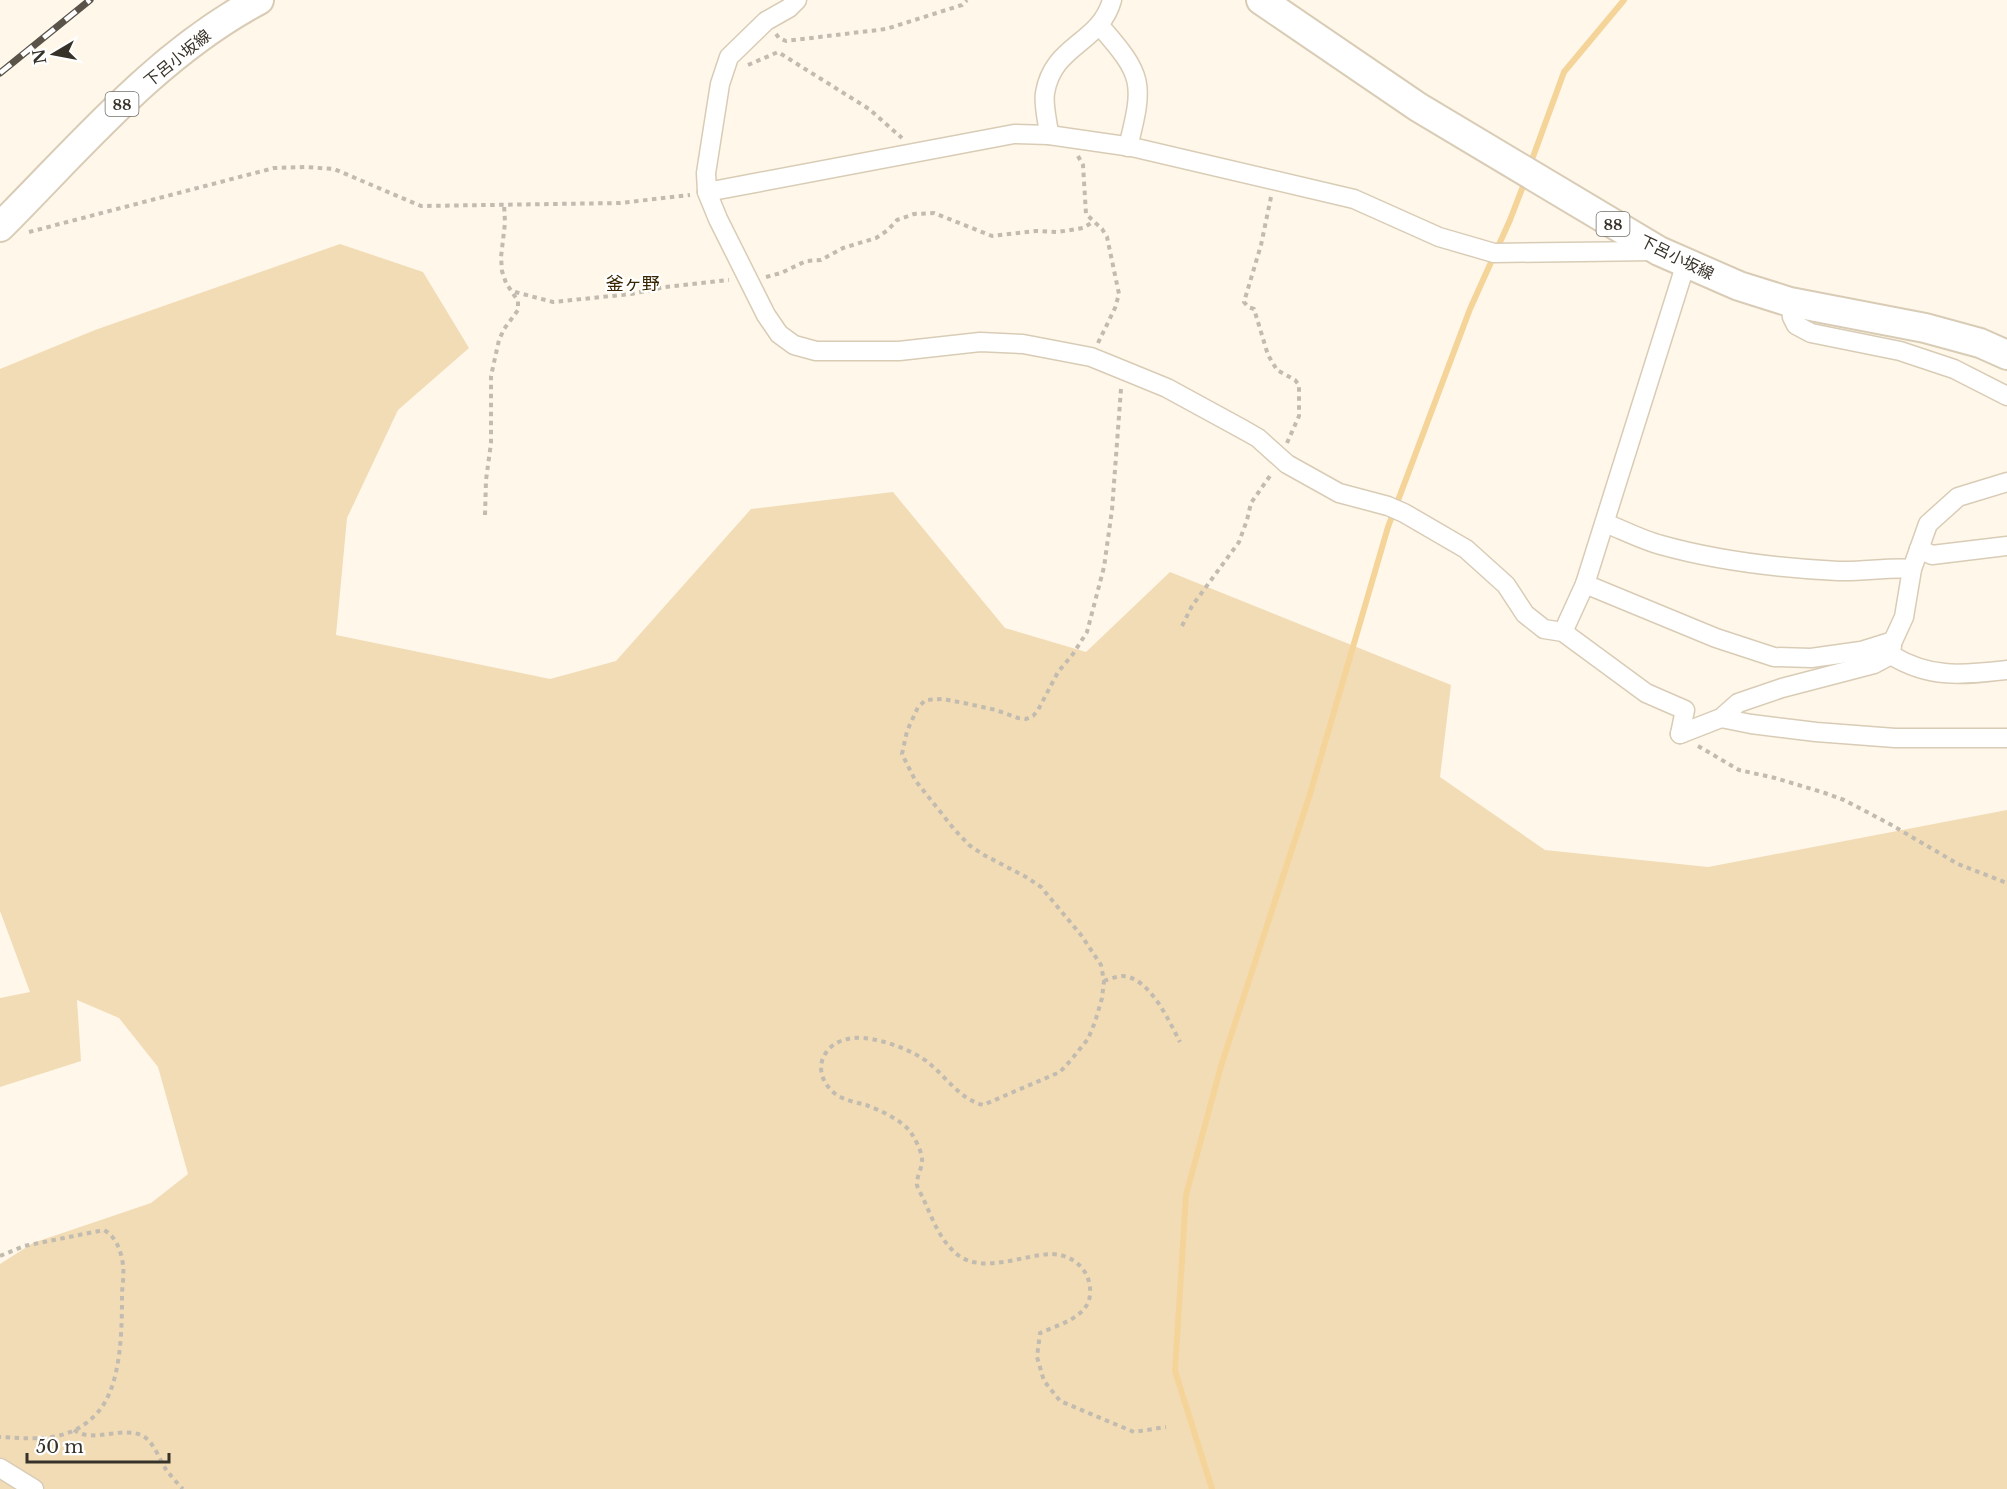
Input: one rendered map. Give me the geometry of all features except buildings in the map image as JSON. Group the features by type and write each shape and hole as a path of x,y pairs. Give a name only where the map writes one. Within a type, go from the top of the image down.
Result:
{"main road":[{"name":"下呂小坂線","path":"12,230 122,104 202,35 259,0"},
{"name":"下呂小坂線","path":"1261,0 1418,107 1659,251 1739,286 1790,302 1925,328 1980,343 2007,355"}],"street":[{"path":"797,0 789,8 766,21 729,57 722,76 706,173 707,192 718,219 766,315 779,334 794,345 816,351 899,351 980,342 1023,344 1091,357 1167,388 1258,438 1281,458 1339,493 1396,509 1466,549 1506,585 1525,614 1544,629 1563,632 1646,693 1685,710 1680,734"},
{"path":"1049,135 1044,96 1051,70 1074,46 1100,26 1107,16 1112,0"},
{"path":"1100,26 1135,71 1139,99 1128,147"},
{"path":"707,192 1014,134 1049,135 1128,147 1354,199 1439,237 1494,253 1659,251"},
{"path":"1563,632 1585,584 1686,263"},
{"path":"1790,302 1792,317 1796,325 1811,333 1900,351 1954,369 2007,396"},
{"path":"1680,734 1721,718 1738,703 1782,688 1874,664 1892,648 1904,617 1912,569 1928,524 1958,497 2007,482"},
{"path":"1605,523 1660,545 1788,569 1852,572 1912,569"},
{"path":"1919,549 1932,555 2007,546"},
{"path":"1585,584 1716,638 1774,657 1811,658 1892,648"},
{"path":"1892,648 1908,666 1933,673 1956,675 2007,670"},
{"path":"1721,718 1816,732 1884,738 2007,738"},
{"path":"0,1467 34,1489"}],"path":[{"path":"766,21 779,38 786,41 829,37 886,29 962,5 967,0"},
{"path":"722,76 778,52 869,109 919,152"},
{"path":"1073,138 1074,150 1083,165 1086,214 1107,237 1119,294 1116,308 1091,357"},
{"path":"12,230 274,168 305,166 334,169 421,206 620,203 707,192"},
{"path":"1182,626 1192,606 1239,542 1251,503 1281,458 1299,416 1299,385 1295,380 1277,370 1268,355 1254,309 1248,307 1244,302 1261,245 1274,181"},
{"path":"485,515 486,480 491,443 489,407 491,376 499,340 518,310 518,301 506,283 502,271 504,204"},
{"path":"514,292 553,302 631,294 665,287 781,273 806,261 821,260 843,248 876,238 897,220 914,214 934,213 992,236 1036,231 1058,232 1083,228 1093,222"},
{"path":"1123,370 1112,510 1104,567 1087,632 1058,672 1033,716 1026,719 1018,718 996,710 953,700 927,700 918,707 907,731 902,754 915,780 969,845 1041,887 1081,934 1101,965 1104,981 1102,998 1088,1039 1060,1072 983,1105 970,1102 929,1063 914,1053 873,1039 854,1038 837,1041 827,1049 821,1063 824,1078 833,1091 849,1101 891,1116 909,1131 923,1157 917,1185 934,1224 945,1242 960,1256 990,1264 1053,1254 1076,1260 1084,1269 1091,1285 1090,1297 1082,1312 1040,1333 1036,1357 1044,1381 1060,1401 1134,1432 1166,1427"},
{"path":"1680,734 1739,770 1785,781 1844,800 1958,864 2007,883"},
{"path":"1104,981 1120,975 1131,978 1151,993 1180,1042"},
{"path":"0,1256 24,1246 104,1230 112,1235 118,1246 123,1265 122,1326 114,1377 107,1398 98,1413 74,1431 64,1435 38,1440 0,1437"},
{"path":"74,1431 80,1435 140,1434 146,1438 166,1470 183,1489"}],"shaded area":[{"path":"340,244 423,272 469,348 398,410 347,518 336,635 550,679 616,661 751,509 893,492 1005,628 1086,652 1170,572 1451,685 1440,777 1545,850 1708,867 2007,810 2007,1489 0,1489 0,1264 33,1243 151,1203 188,1174 158,1067 119,1018 77,1000 81,1061 0,1087 0,998 30,992 0,911 0,369 95,330"}],"waterway":[{"path":"1530,165 1564,72 1624,0"},
{"path":"1212,1489 1175,1371 1186,1195 1221,1066 1310,794 1388,527 1470,309 1525,181"}],"railway":[{"path":"0,73 90,0"}],"district":[{"name":"釜ヶ野","path":"633,284"}]}
